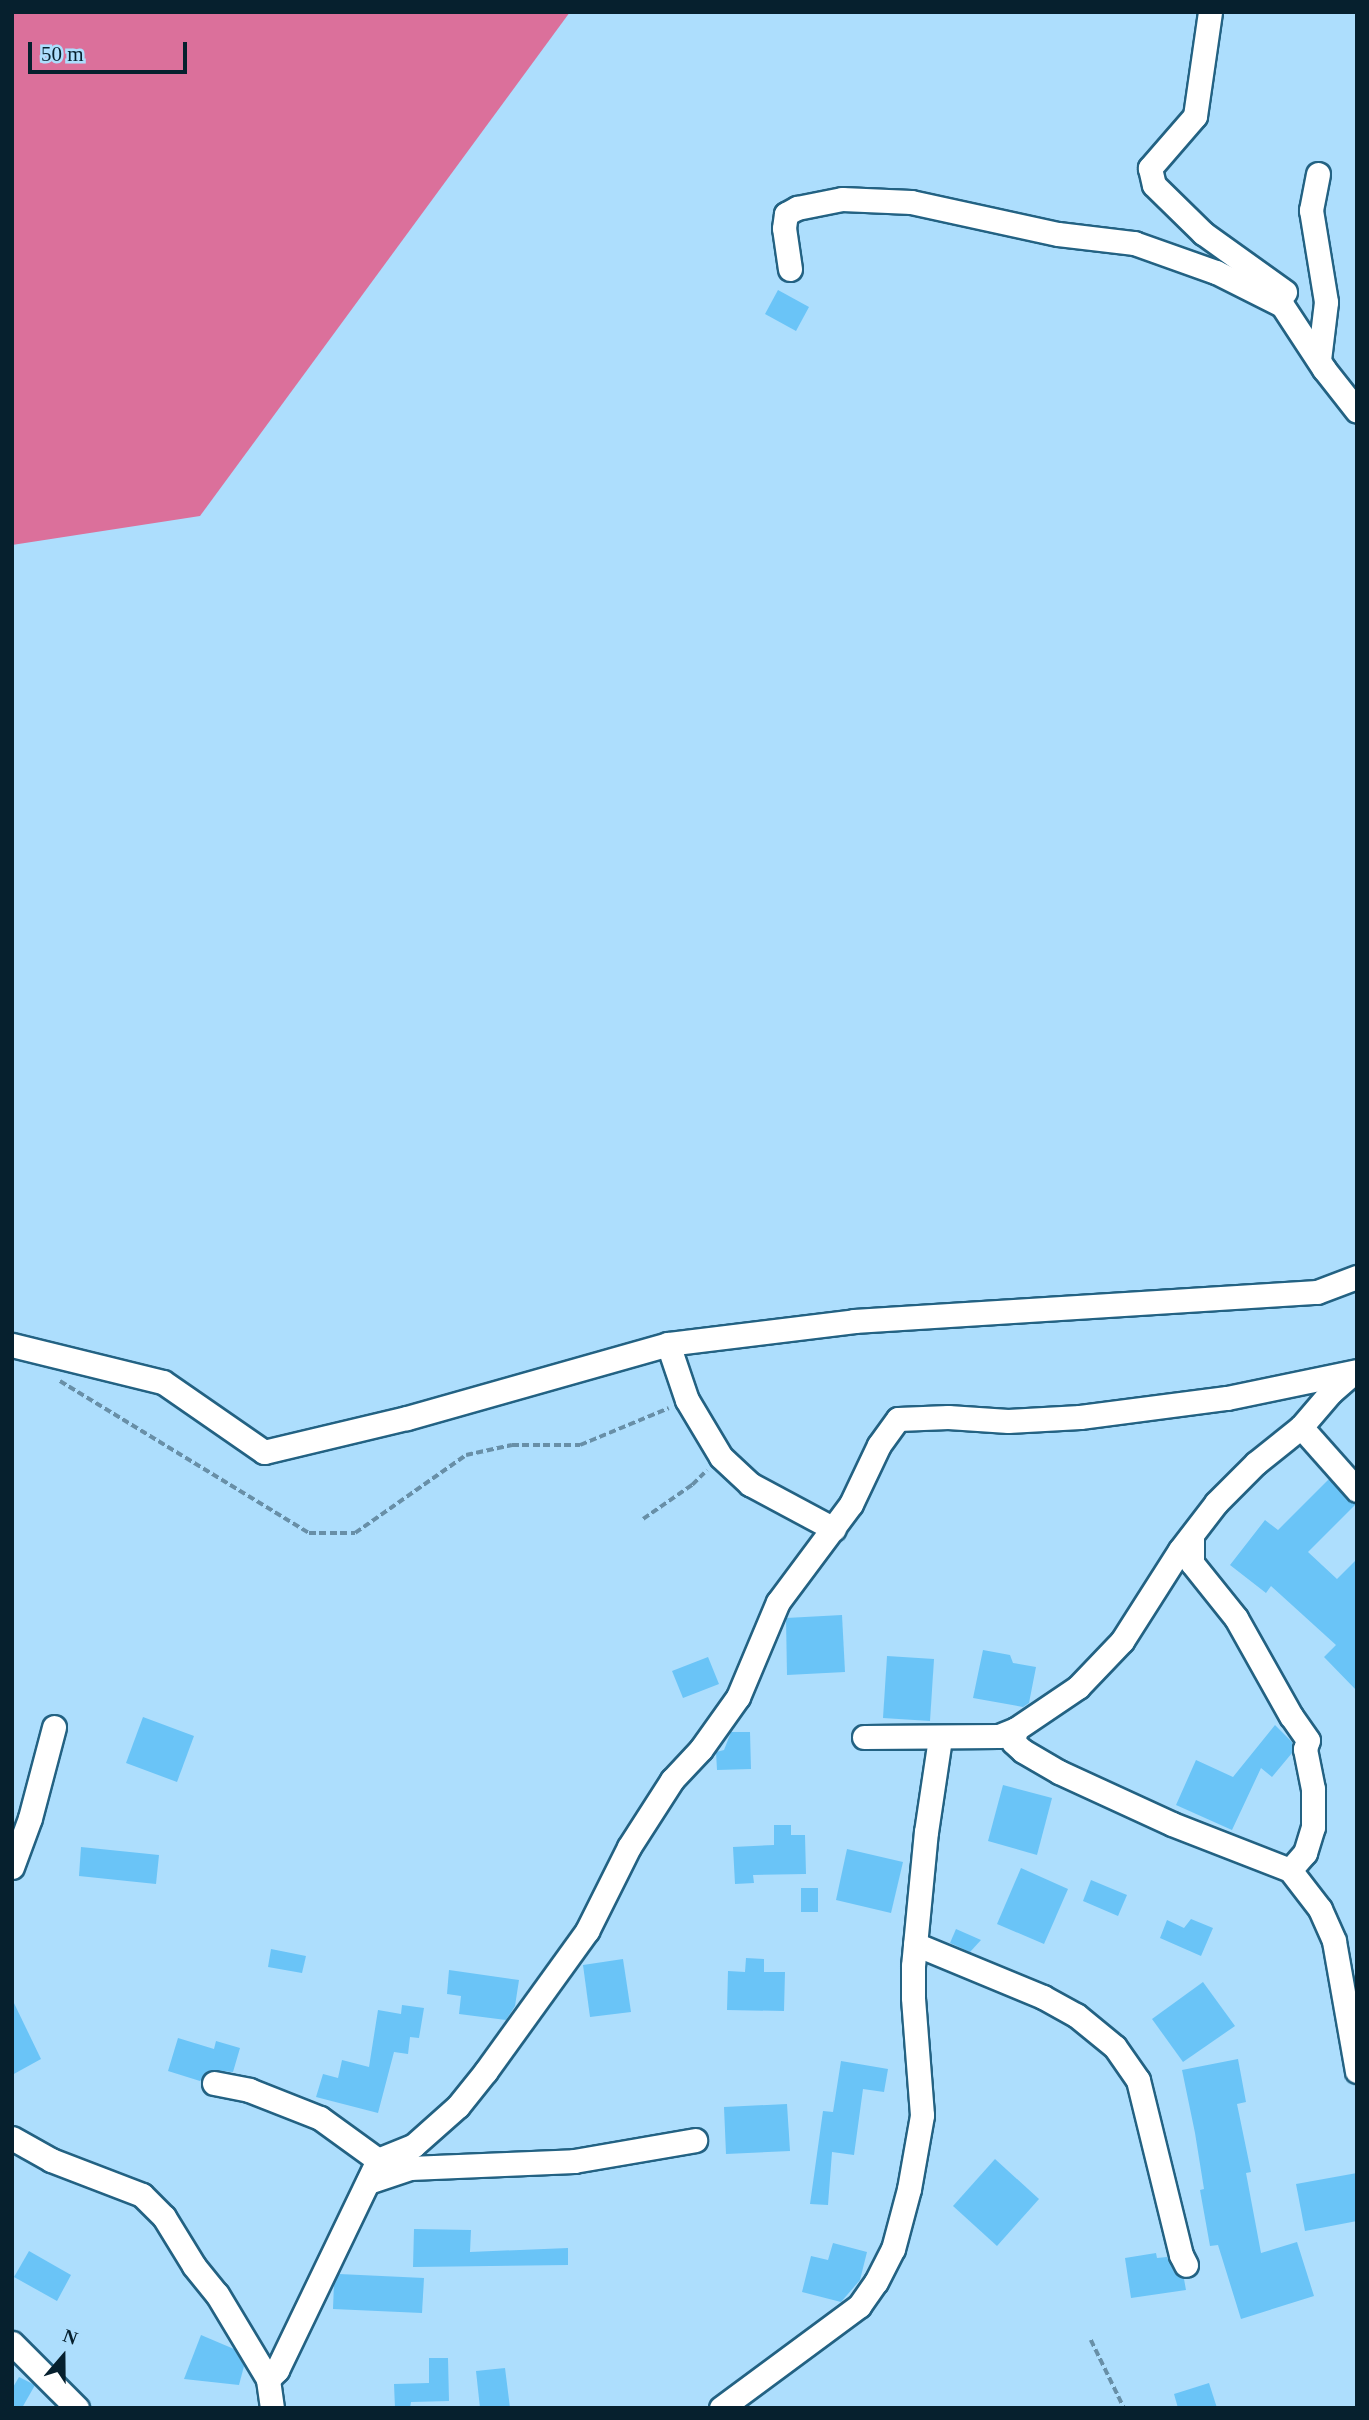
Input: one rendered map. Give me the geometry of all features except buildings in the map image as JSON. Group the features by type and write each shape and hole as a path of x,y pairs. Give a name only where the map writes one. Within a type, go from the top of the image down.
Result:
{"street":[{"path":"1210,12 1195,116 1150,168 1154,185 1203,233 1304,305 1319,360"},
{"path":"1318,174 1311,210 1326,302 1319,360"},
{"path":"790,270 784,220 791,210 859,198 928,205 1058,234 1134,243 1216,272 1282,305 1357,411"},
{"path":"12,1345 163,1382 264,1452 407,1418 668,1344 854,1321 1317,1292 1357,1276"},
{"path":"668,1344 687,1400 721,1457 750,1483 834,1529"},
{"path":"864,1737 999,1736 1016,1729 1078,1687 1112,1654 1203,1518 1232,1485 1301,1427 1331,1392 1356,1371"},
{"path":"268,2379 276,2370 378,2160 412,2146 458,2106 587,1931 629,1847 672,1780 701,1749 738,1697 778,1602 851,1504 879,1445 898,1419 948,1417 1008,1421 1080,1417 1227,1398 1356,1371"},
{"path":"1301,1427 1357,1490"},
{"path":"1192,1536 1192,1563 1236,1618 1291,1716 1308,1740 1305,1749 1313,1790 1313,1827 1305,1853 1290,1870"},
{"path":"12,1867 30,1818 54,1727"},
{"path":"1016,1729 1013,1742 1059,1772 1171,1825 1290,1870 1320,1909 1334,1941 1357,2071"},
{"path":"721,2408 859,2306 894,2249 909,2189 922,2115 913,1997 915,1944 940,1738"},
{"path":"915,1944 1044,1997 1076,2015 1115,2047 1138,2080 1181,2255 1186,2265"},
{"path":"214,2083 249,2090 320,2118 378,2160"},
{"path":"12,2138 42,2156 142,2195 164,2217 194,2266 217,2294 268,2379 272,2408"},
{"path":"368,2182 410,2168 574,2161 695,2140"},
{"path":"12,2343 77,2408"}],"path":[{"path":"57,1379 309,1533 355,1533 466,1455 512,1445 580,1444 687,1400"},
{"path":"642,1519 692,1485 721,1457"},
{"path":"1091,2340 1124,2408"}],"shaded area":[{"path":"12,12 570,12 200,516 12,545"}]}
